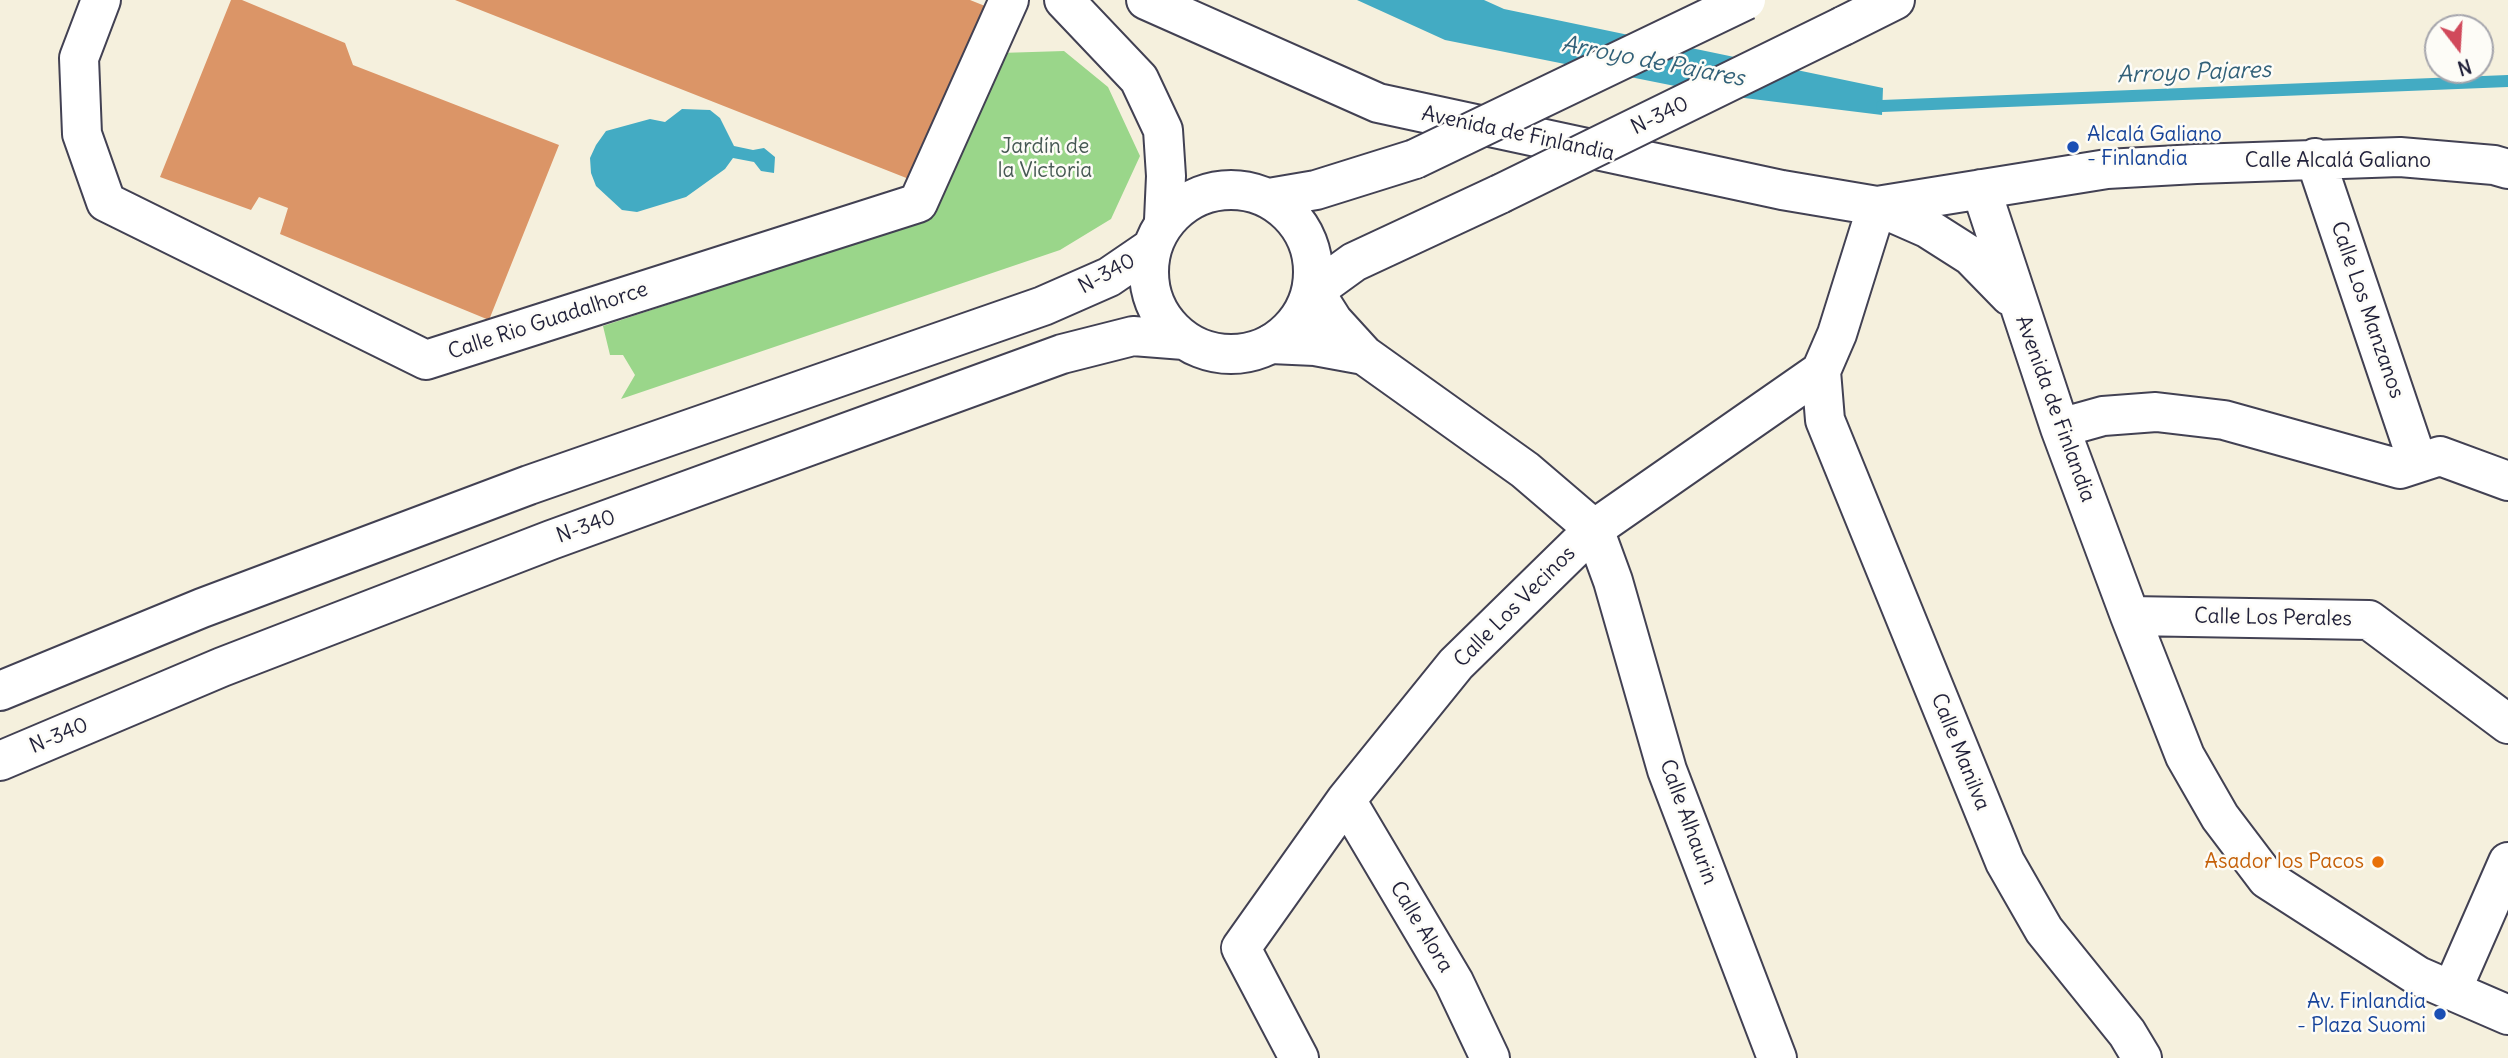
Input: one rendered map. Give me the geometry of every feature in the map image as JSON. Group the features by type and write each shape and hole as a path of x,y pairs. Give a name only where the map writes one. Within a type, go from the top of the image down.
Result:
{"street":[{"name":"Calle Rio Guadalhorce","path":"102,0 79,58 82,134 106,202 426,359 918,203 1009,0"},
{"path":"1064,0 1139,79 1163,130 1166,176 1157,235"},
{"name":"Avenida de Finlandia","path":"1146,0 1378,103 1782,190 1877,206 1927,228 1971,256 2017,303 2060,428 2185,756 2220,817 2267,879 2418,976 2508,1015"},
{"name":"N-340","path":"0,691 202,608 529,485 1043,306 1110,277 1197,197 1234,189 1269,198 1316,190 1415,159 1746,0"},
{"name":"N-340","path":"1157,235 1150,283 1158,312 1184,340 1200,349 1236,355 1271,344 1293,327 1314,291 1354,262 1500,194 1895,0"},
{"name":"Calle Alcalá Galiano","path":"1877,206 2107,169 2315,158 2399,157 2494,164 2508,169"},
{"name":"Calle Los Manzanos","path":"2315,158 2418,463"},
{"path":"1981,189 2017,303"},
{"name":"N-340","path":"1269,198 1297,222 1309,245 1315,270 1314,291"},
{"path":"1821,371 1837,334 1877,206"},
{"path":"1314,291 1333,321 1364,355 1525,470 1594,529"},
{"name":"N-340","path":"0,761 222,667 551,540 1062,354 1133,336 1184,340"},
{"path":"1271,344 1315,346 1364,355"},
{"name":"Calle Manilva","path":"1821,371 1825,420 2005,862 2044,930 2127,1033 2142,1058"},
{"name":"Calle Los Vecinos","path":"1299,1058 1241,948 1346,800 1456,664 1594,529 1821,371"},
{"path":"2060,428 2103,416 2156,412 2224,420 2400,468 2441,456 2508,481"},
{"name":"Calle Alhaurin","path":"1594,529 1613,581 1667,770 1777,1058"},
{"name":"Calle Los Perales","path":"2130,616 2369,620 2508,724"},
{"name":"Calle Alora","path":"1346,800 1454,982 1490,1058"},
{"path":"2452,990 2508,862"}],"green space":[{"name":"Jardín de la Victoria","path":"1064,51 1108,87 1140,156 1111,219 1060,250 621,399 635,375 623,355 610,355 603,326 923,220 1000,53"}],"water":[{"name":"Arroyo de Pajares","path":"1357,0 1484,0 1504,9 1883,88 1882,115 1720,95 1445,40"},
{"path":"682,109 710,110 720,118 734,146 753,150 764,148 775,157 774,173 761,171 754,162 733,158 725,169 686,197 637,212 622,210 596,186 591,173 590,158 596,145 606,131 650,119 665,122"}],"building":[{"path":"231,0 242,0 345,43 353,65 559,145 489,320 280,234 288,208 259,197 251,210 160,177"},
{"path":"455,0 970,0 985,6 914,181"}],"waterway":[{"name":"Arroyo Pajares","path":"1882,106 2508,81"}],"place":[{"name":"Alcalá Galiano - Finlandia","path":"2073,147"},
{"name":"Asador los Pacos","path":"2378,862"},
{"name":"Av. Finlandia - Plaza Suomi","path":"2440,1014"}]}
